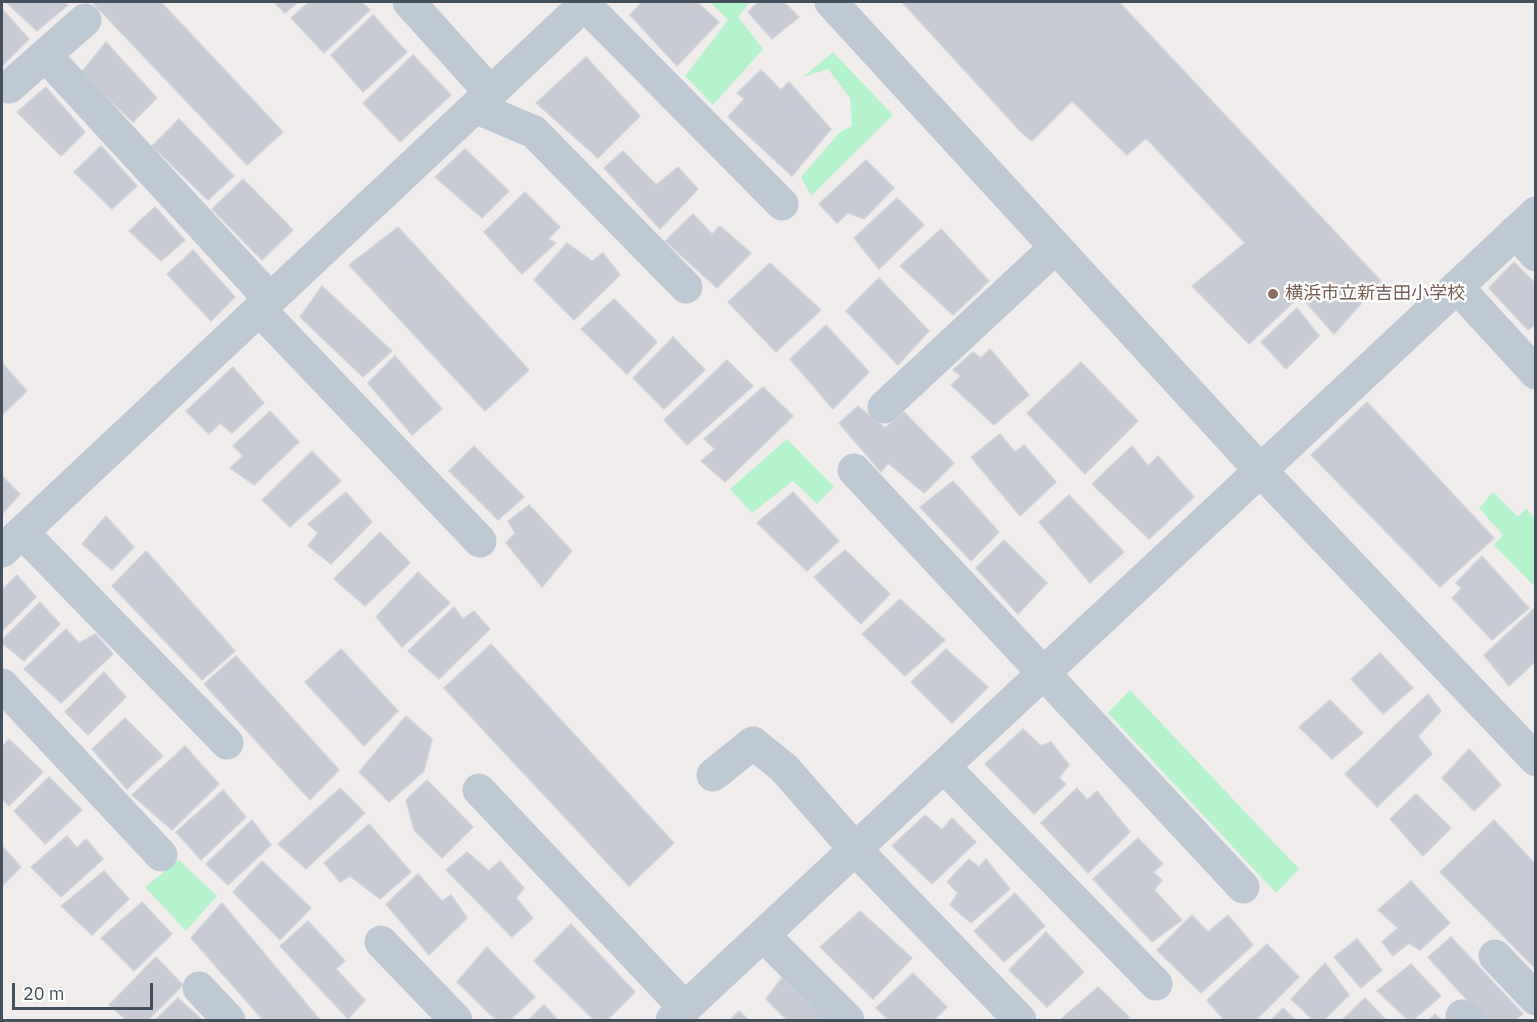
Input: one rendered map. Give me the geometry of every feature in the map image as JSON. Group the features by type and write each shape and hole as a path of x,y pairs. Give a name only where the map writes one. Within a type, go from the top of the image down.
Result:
{"street":[{"path":"409,2 483,100 534,132 686,287"},
{"path":"831,2 1261,471 1536,760"},
{"path":"227,743 12,541 585,3 782,204"},
{"path":"9,87 86,20"},
{"path":"46,56 265,304 480,541"},
{"path":"478,790 678,1014 1457,287 1529,233"},
{"path":"884,407 1056,247"},
{"path":"1457,287 1536,373"},
{"path":"854,470 1243,887"},
{"path":"2,685 161,855"},
{"path":"713,775 753,743 784,768 855,849 1020,1020"},
{"path":"944,767 1156,984"},
{"path":"763,935 848,1020"},
{"path":"381,942 456,1020"},
{"path":"1495,956 1536,999"},
{"path":"199,988 229,1020"}],"green space":[{"path":"710,2 750,2 738,17 763,49 713,105 685,76 728,20"},
{"path":"833,52 893,115 811,196 801,177 840,132 852,126 850,98 828,69 803,77"},
{"path":"787,439 834,487 817,504 793,481 752,513 730,489"},
{"path":"1493,492 1518,517 1526,508 1535,519 1535,587 1494,545 1503,535 1479,508"},
{"path":"1130,690 1299,869 1276,893 1108,713"},
{"path":"179,860 217,896 186,931 145,887"}],"building":[{"path":"6,2 64,2 68,5 37,31"},
{"path":"92,2 161,2 283,132 247,165"},
{"path":"274,2 298,2 285,13"},
{"path":"309,2 362,2 370,10 324,53 291,18"},
{"path":"642,2 697,2 719,22 677,66 630,15"},
{"path":"758,2 784,2 799,17 772,39 748,12"},
{"path":"902,2 1119,2 1381,281 1334,334 1300,296 1249,344 1192,286 1245,243 1146,138 1127,155 1072,101 1032,141 1022,133"},
{"path":"2,9 29,39 2,66"},
{"path":"373,15 407,52 363,92 331,55"},
{"path":"106,42 157,98 133,122 81,73"},
{"path":"413,55 451,95 400,142 363,103"},
{"path":"586,57 640,116 598,158 536,103"},
{"path":"761,70 781,90 789,82 831,129 792,176 728,117 744,99 737,93"},
{"path":"46,87 85,132 61,156 17,112"},
{"path":"179,119 234,176 208,200 152,146"},
{"path":"101,146 137,186 112,209 74,172"},
{"path":"465,149 509,191 482,218 435,177"},
{"path":"623,151 656,185 678,167 698,189 660,229 604,168"},
{"path":"866,160 894,188 864,219 848,213 837,223 819,204"},
{"path":"243,179 293,230 262,260 212,209"},
{"path":"525,192 560,227 548,239 556,243 522,274 484,232"},
{"path":"897,198 924,225 879,269 854,238"},
{"path":"155,207 185,240 161,261 129,231"},
{"path":"693,214 712,234 720,226 751,253 717,288 665,241"},
{"path":"398,227 529,370 485,411 349,265"},
{"path":"941,229 989,281 953,315 900,266"},
{"path":"567,243 592,261 603,253 620,275 574,320 534,280"},
{"path":"193,250 235,297 211,321 167,274"},
{"path":"1514,262 1536,284 1536,324 1528,330 1489,288"},
{"path":"770,263 821,310 776,352 728,302"},
{"path":"879,278 929,331 898,365 846,311"},
{"path":"322,286 392,351 363,377 300,317"},
{"path":"614,299 657,342 627,374 581,329"},
{"path":"1297,308 1319,336 1286,369 1261,342"},
{"path":"826,325 869,372 833,409 790,359"},
{"path":"673,337 705,370 664,409 633,378"},
{"path":"990,349 1029,395 994,425 951,385 961,376 953,370 973,352 981,358"},
{"path":"395,356 442,409 412,435 368,383"},
{"path":"727,360 753,386 687,445 664,420"},
{"path":"1081,362 1138,421 1085,474 1027,413"},
{"path":"2,363 27,391 2,415"},
{"path":"233,367 264,403 232,433 220,423 209,434 186,411"},
{"path":"763,387 793,416 725,482 701,461 715,449 704,439"},
{"path":"1367,402 1494,538 1440,587 1311,455"},
{"path":"858,406 885,428 904,412 954,463 924,493 888,463 881,472 839,423"},
{"path":"270,411 299,442 254,485 230,468 243,456 233,446"},
{"path":"1000,434 1015,452 1024,445 1056,482 1020,516 971,457"},
{"path":"474,446 524,497 498,520 449,471"},
{"path":"1132,446 1148,466 1158,456 1194,497 1149,539 1092,484"},
{"path":"312,451 341,481 290,527 262,500"},
{"path":"2,476 20,494 2,514"},
{"path":"953,481 999,532 971,561 920,507"},
{"path":"346,492 372,522 331,564 308,546 318,533 308,524"},
{"path":"793,492 839,541 807,571 757,523"},
{"path":"1069,495 1124,552 1090,583 1039,522"},
{"path":"529,505 572,551 542,587 506,543 515,533 508,521"},
{"path":"106,516 134,547 112,570 82,544"},
{"path":"380,532 410,563 365,606 334,579"},
{"path":"1004,540 1047,583 1018,614 976,568"},
{"path":"845,550 890,594 861,624 814,577"},
{"path":"146,551 235,651 202,680 112,586"},
{"path":"1482,556 1529,608 1492,640 1452,598 1462,588 1456,583"},
{"path":"418,572 450,603 402,647 376,617"},
{"path":"17,575 36,597 2,631 2,590"},
{"path":"900,599 945,640 905,676 862,634"},
{"path":"40,602 60,624 24,661 2,643 2,640"},
{"path":"454,607 463,619 474,611 490,629 439,679 408,651"},
{"path":"1536,607 1536,661 1509,686 1484,655"},
{"path":"66,629 79,643 96,634 113,654 61,703 24,669"},
{"path":"491,644 674,843 629,886 444,688"},
{"path":"341,649 398,711 364,746 305,682"},
{"path":"946,649 988,687 952,723 911,682"},
{"path":"1380,653 1413,688 1383,714 1351,679"},
{"path":"236,656 339,770 310,800 204,684"},
{"path":"104,672 126,697 88,735 65,712"},
{"path":"1428,694 1441,711 1418,736 1432,754 1377,807 1345,774"},
{"path":"1330,700 1363,733 1332,759 1299,727"},
{"path":"406,716 432,739 424,771 389,802 359,772"},
{"path":"125,718 163,756 127,789 92,749"},
{"path":"1023,729 1041,746 1051,742 1069,765 1059,778 1066,784 1034,814 985,764"},
{"path":"9,739 43,772 9,806 2,799 2,747"},
{"path":"185,746 219,784 172,830 132,795"},
{"path":"1469,749 1501,785 1474,811 1442,778"},
{"path":"49,777 82,810 45,844 14,811"},
{"path":"427,780 473,827 442,858 414,830 406,800"},
{"path":"340,788 365,813 306,869 278,844"},
{"path":"1077,788 1087,800 1097,791 1130,832 1088,873 1041,823"},
{"path":"223,790 246,817 201,860 176,832"},
{"path":"1416,794 1451,828 1423,856 1390,819"},
{"path":"925,815 942,830 952,818 976,842 932,884 892,846"},
{"path":"252,820 271,845 228,885 206,864"},
{"path":"1494,820 1536,865 1536,969 1440,872"},
{"path":"369,824 411,872 380,899 350,876 340,882 324,863"},
{"path":"67,836 77,848 86,839 103,859 61,897 31,867"},
{"path":"1138,838 1163,864 1153,872 1162,880 1154,890 1182,920 1152,942 1093,879"},
{"path":"2,846 21,867 2,886"},
{"path":"467,852 489,871 500,861 524,888 516,898 533,918 512,937 446,870"},
{"path":"969,859 979,867 986,859 1010,889 971,923 950,905 958,893 947,882"},
{"path":"262,861 311,908 280,940 233,892"},
{"path":"104,871 129,899 92,935 61,906"},
{"path":"418,874 442,901 451,895 467,918 429,955 386,904"},
{"path":"1411,881 1450,923 1420,950 1409,943 1393,956 1382,942 1398,928 1378,910"},
{"path":"1015,893 1045,926 1004,962 974,931"},
{"path":"142,902 172,934 134,971 101,938"},
{"path":"222,903 320,1020 263,1020 191,938"},
{"path":"860,911 912,958 873,999 820,947"},
{"path":"1192,915 1208,932 1228,915 1253,945 1201,993 1157,950"},
{"path":"308,921 345,961 336,969 365,1000 348,1019 280,946"},
{"path":"571,924 635,992 607,1020 594,1020 534,961"},
{"path":"1046,932 1084,972 1047,1007 1009,970"},
{"path":"1451,937 1523,1014 1515,1020 1485,1020 1428,957"},
{"path":"1357,939 1382,970 1361,988 1334,957"},
{"path":"1267,944 1299,977 1256,1020 1224,1020 1207,1000"},
{"path":"487,947 535,997 510,1020 496,1020 457,982"},
{"path":"156,957 183,985 148,1020 126,1020 109,1005"},
{"path":"1325,963 1349,995 1324,1020 1313,1020 1291,999"},
{"path":"1411,964 1441,996 1413,1020 1408,1020 1377,991"},
{"path":"913,973 947,1007 934,1020 888,1020 876,1008"},
{"path":"782,978 826,1020 787,1020 766,999"},
{"path":"1098,987 1129,1017 1126,1020 1060,1020"},
{"path":"178,998 202,1020 155,1020"},
{"path":"1365,998 1386,1020 1342,1020"},
{"path":"544,1005 558,1020 528,1020"},
{"path":"1283,1008 1296,1020 1271,1020"},
{"path":"739,1011 749,1020 730,1020"},
{"path":"1435,1014 1441,1020 1429,1020"}],"place":[{"name":"横浜市立新吉田小学校","path":"1273,294"}]}
